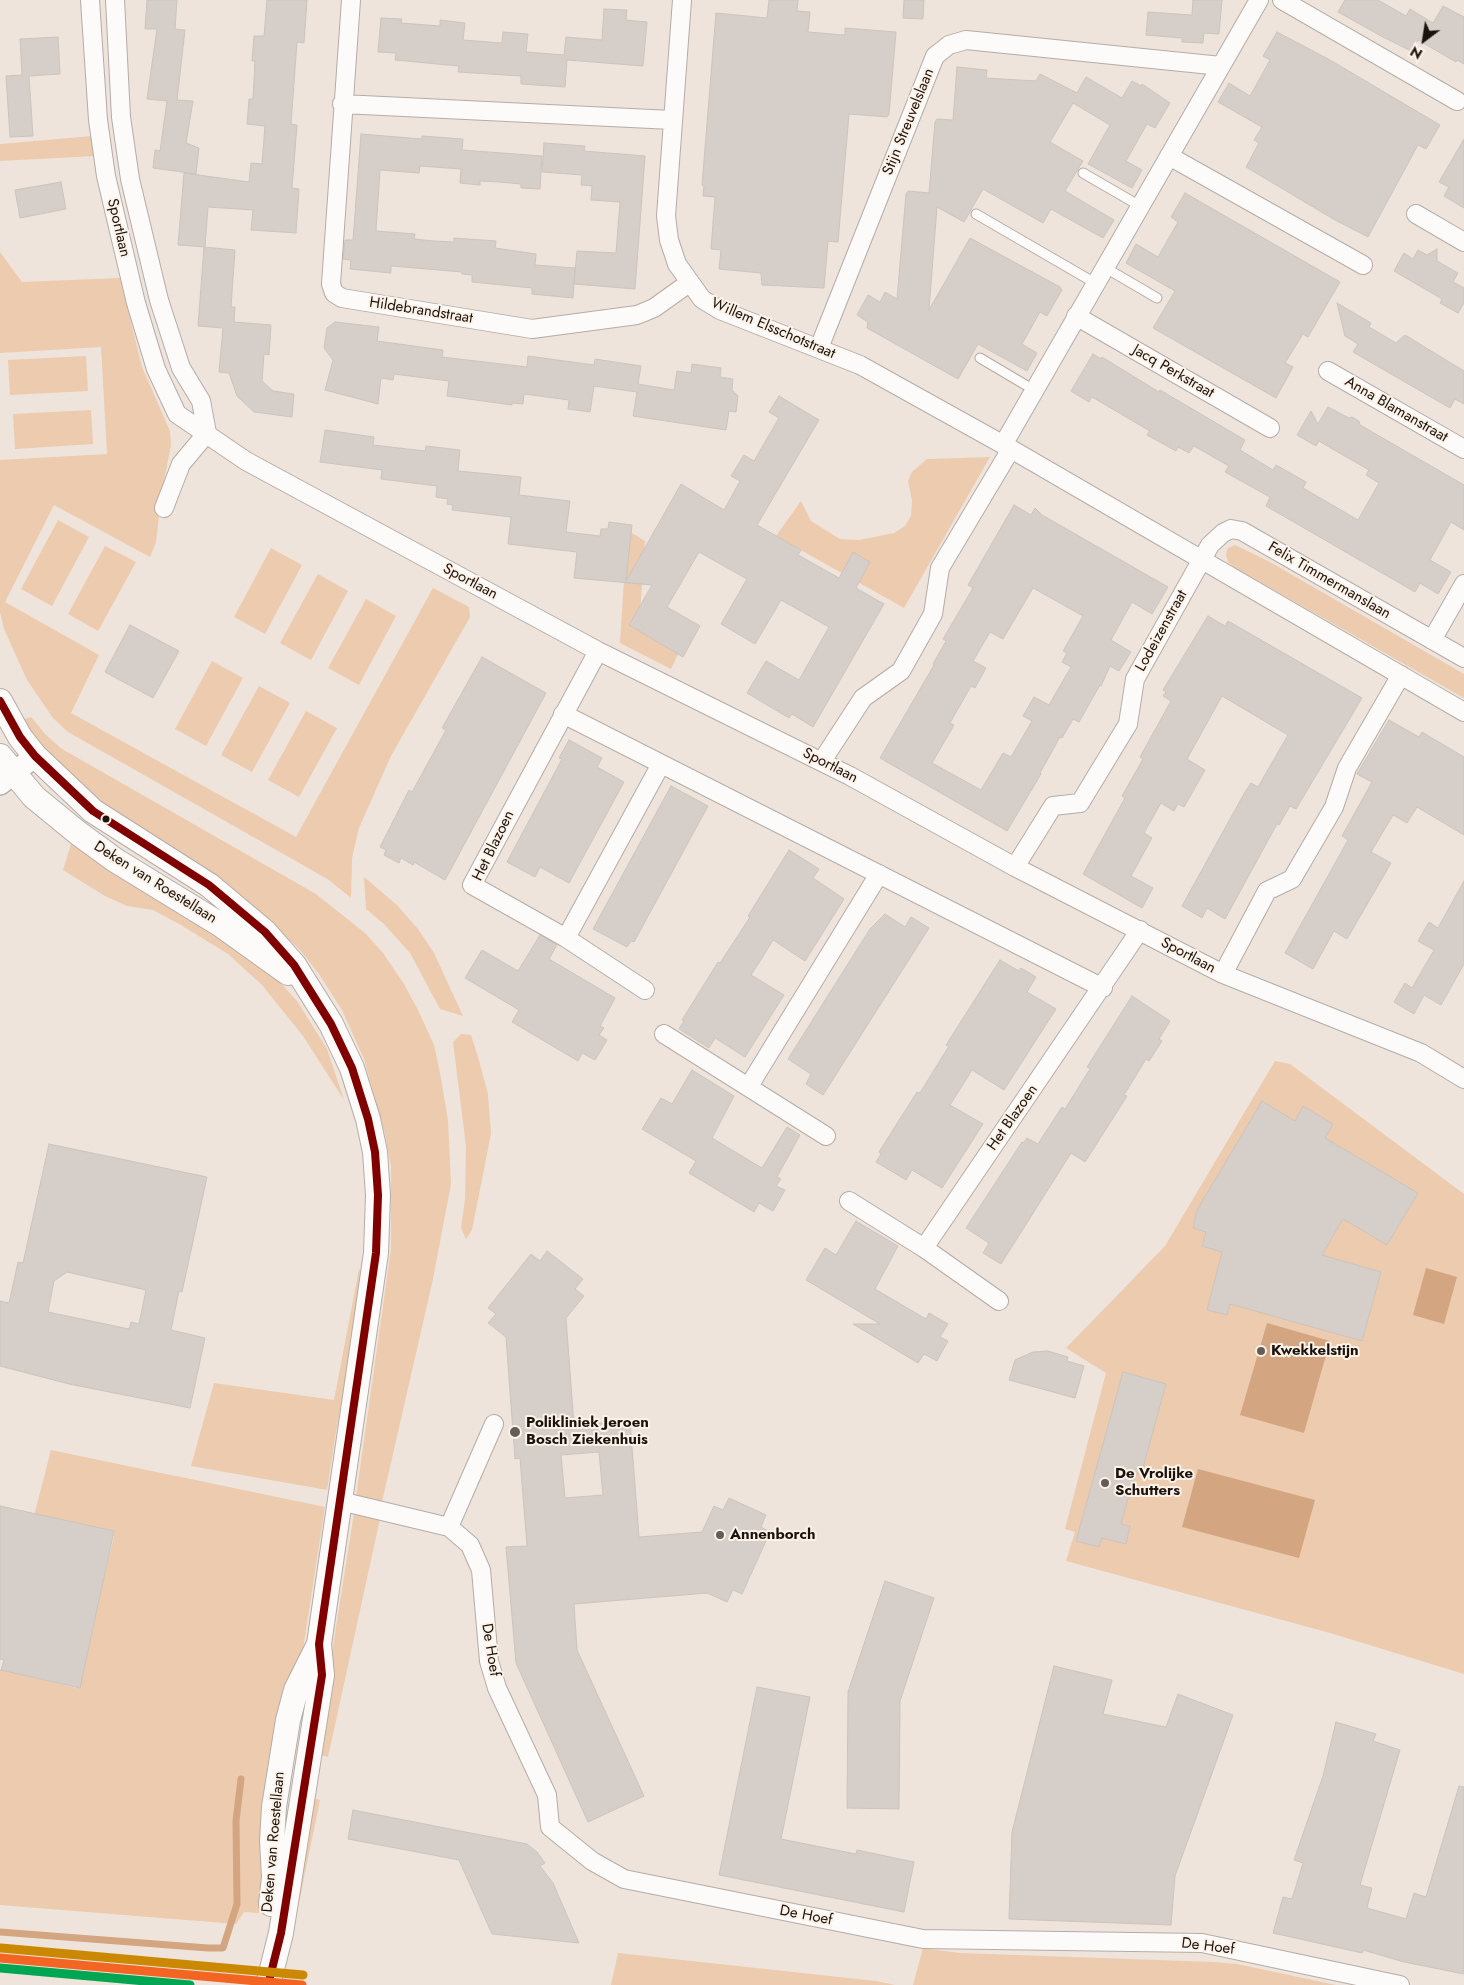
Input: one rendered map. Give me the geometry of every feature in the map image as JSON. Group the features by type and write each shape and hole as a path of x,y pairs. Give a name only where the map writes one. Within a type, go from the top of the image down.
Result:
{"main road":[{"name":"Deken van Roestellaan","path":"0,702 20,737 36,756 93,811 209,885 265,932 294,965 318,1002 344,1049 360,1088 375,1152 378,1195 376,1253 319,1644 322,1675 281,1933 268,1985"},
{"name":"Deken van Roestellaan","path":"3,767 34,797 114,860 195,908 253,947 286,972 318,1002"},
{"name":"Deken van Roestellaan","path":"251,1985 272,1899 274,1877 272,1841 274,1807 288,1720 296,1690 319,1644"}],"street":[{"name":"Sportlaan","path":"90,0 98,120 106,176 136,303 156,369 177,414 246,461 598,651 822,762 1016,867 1223,974 1421,1053 1464,1079"},
{"name":"Sportlaan","path":"115,0 121,117 130,179 159,300 181,368 200,401 207,433"},
{"name":"Hildebrandstraat","path":"350,0 331,284 334,293 342,298 532,329 637,315 654,308 689,283"},
{"name":"Willem Elsschotstraat","path":"682,0 666,216 669,240 677,264 689,283 702,299 720,310 860,365 1007,447"},
{"path":"822,762 863,698 901,671 932,614 940,568 1007,447 1034,390 1259,0"},
{"path":"1282,0 1457,101"},
{"name":"Stijn Streuvelslaan","path":"819,348 935,56 949,45 966,40 1221,66"},
{"path":"342,104 672,120"},
{"path":"1169,156 1363,265"},
{"path":"1416,214 1464,242"},
{"name":"Jacq Perkstraat","path":"1076,316 1270,428"},
{"name":"Anna Blamanstraat","path":"1328,371 1464,449"},
{"path":"164,508 181,464 207,433"},
{"path":"1007,447 1464,712"},
{"name":"Felix Timmermanslaan","path":"1202,560 1210,545 1222,533 1231,529 1242,531 1464,658"},
{"name":"Lodeizenstraat","path":"1016,867 1053,806 1080,803 1128,724 1135,679 1202,560"},
{"path":"1432,640 1464,584"},
{"name":"Het Blazoen","path":"598,651 472,885 566,938 644,990"},
{"path":"1223,974 1267,891 1292,879 1334,807 1347,768 1401,675"},
{"path":"563,714 1103,988"},
{"path":"3,767 20,737"},
{"path":"3,767 36,756"},
{"path":"566,938 661,764"},
{"path":"749,1086 879,874"},
{"name":"Het Blazoen","path":"924,1248 1103,988 1140,930"},
{"path":"664,1034 826,1136"},
{"path":"849,1201 924,1248 998,1300"},
{"path":"449,1527 494,1424"},
{"name":"De Hoef","path":"340,1501 449,1527 470,1545 481,1570 489,1661 497,1688 547,1795 550,1827 592,1860 624,1879 923,1939 1202,1943 1400,1985"}],"lane":[{"path":"1083,173 1140,206"},
{"path":"976,214 1095,283"},
{"path":"1104,267 1157,298"},
{"path":"980,358 1034,390"}],"shaded area":[{"path":"92,136 95,156 0,161 0,144"},
{"path":"0,252 22,282 120,278 142,367 170,431 171,446 163,485 156,542 150,557 54,505 5,602 99,655 71,713 296,837 433,588 469,607 470,617 391,756 359,828 352,858 351,898 329,880 68,732 53,718 27,680 4,629 0,612 0,460 107,454 101,347 0,353"},
{"path":"86,356 88,391 10,395 8,360"},
{"path":"91,410 93,444 15,449 13,414"},
{"path":"990,457 904,608 776,536 801,501 811,521 840,539 859,540 894,533 905,526 911,516 912,500 908,481 912,472 927,459"},
{"path":"58,520 89,537 52,606 21,589"},
{"path":"627,530 645,541 639,628 679,652 671,669 620,643"},
{"path":"1235,545 1270,562 1464,674 1464,698 1237,569 1228,562 1226,554 1228,548"},
{"path":"105,546 136,562 98,631 68,614"},
{"path":"271,548 302,565 265,634 234,617"},
{"path":"318,574 348,591 311,660 280,643"},
{"path":"366,599 396,616 359,685 328,668"},
{"path":"212,661 243,678 206,746 175,729"},
{"path":"259,686 290,703 252,772 221,755"},
{"path":"306,711 337,728 299,797 268,780"},
{"path":"31,717 46,735 62,749 316,894 365,933 383,953 404,984 434,1045 448,1120 451,1184 433,1279 382,1502 356,1497 391,1249 391,1167 385,1134 364,1059 342,1010 319,974 299,949 271,923 96,805 19,721"},
{"path":"72,841 121,878 167,903 235,947 277,979 297,1001 327,1049 344,1100 303,1036 262,985 228,954 153,910 127,906 105,896 63,870"},
{"path":"364,877 397,905 418,929 434,953 463,1016 440,1009 410,953 384,924 366,909"},
{"path":"461,1034 471,1035 478,1057 488,1094 491,1134 472,1230 466,1239 461,1228 465,1200 466,1146 453,1042"},
{"name":"Kwekkelstijn","path":"1275,1061 1290,1064 1464,1194 1464,1674 1330,1633 1066,1561 1075,1532 1065,1529 1106,1373 1066,1348 1165,1246"},
{"path":"1426,1268 1457,1277 1444,1324 1413,1315"},
{"path":"359,1269 365,1273 327,1490 191,1466 214,1383 334,1400"},
{"path":"1267,1323 1330,1341 1304,1433 1240,1415"},
{"path":"51,1450 325,1507 264,1902 259,1913 244,1912 236,1924 0,1905 0,1669 76,1688 114,1536 34,1516"},
{"path":"1198,1469 1315,1500 1299,1558 1182,1527"},
{"path":"354,1513 380,1519 328,1757 316,1754"},
{"path":"309,1797 320,1800 291,1942"},
{"path":"923,1948 960,1953 1237,1964 1336,1985 913,1985"},
{"path":"618,1953 876,1981 895,1985 611,1985"}],"building":[{"path":"147,0 177,0 175,29 185,30 177,100 193,101 186,143 199,148 196,174 153,168 155,150 160,151 167,101 147,99 157,29 145,29"},
{"path":"267,0 307,0 304,43 297,42 291,124 297,125 292,188 299,189 296,233 251,230 253,210 208,207 205,247 178,245 184,173 249,182 251,163 262,164 265,126 247,124 249,99 253,99 255,61 252,61 254,36 264,36"},
{"path":"769,0 798,0 797,11 810,12 808,32 845,35 845,28 896,32 889,114 887,117 849,114 838,242 828,241 824,288 762,285 761,273 719,269 721,250 711,249 715,197 703,196 704,186 702,185 716,13 767,18"},
{"path":"904,0 924,0 923,19 903,18"},
{"path":"1193,0 1222,0 1219,34 1204,33 1203,43 1182,42 1182,38 1146,35 1148,12 1192,15"},
{"path":"1345,0 1378,0 1406,16 1410,9 1433,23 1443,6 1464,17 1464,64 1457,60 1456,62 1418,40 1411,51 1383,37 1338,12"},
{"path":"604,9 627,10 626,20 647,22 643,66 567,60 565,87 521,84 521,76 458,72 459,66 395,60 396,53 378,52 381,18 402,19 401,23 440,26 440,20 465,23 463,40 502,43 503,32 528,34 526,52 564,55 566,37 602,40"},
{"path":"1277,32 1330,60 1440,125 1426,149 1418,145 1368,237 1335,220 1246,167 1259,143 1254,140 1262,127 1218,102 1229,83 1250,96 1270,60 1263,56"},
{"path":"58,37 60,74 29,76 33,136 10,137 6,76 22,75 20,39"},
{"path":"957,67 987,70 986,78 1036,81 1040,74 1077,93 1086,77 1122,98 1132,81 1141,86 1142,84 1170,103 1155,128 1147,124 1126,161 1142,170 1132,188 1088,164 1110,125 1073,103 1050,142 1083,161 1065,191 1114,220 1103,238 1051,209 1043,223 983,189 964,222 937,207 929,310 970,238 1060,287 1062,290 1047,316 1040,312 1022,344 1037,353 1027,371 978,344 958,379 867,328 868,322 857,315 868,295 880,302 885,292 897,299 906,194 908,191 929,193 935,122 937,119 953,120"},
{"path":"361,134 422,139 422,136 463,139 462,150 542,156 540,189 521,188 521,184 500,182 480,181 480,185 460,183 461,169 420,166 419,173 380,170 376,231 415,234 414,239 434,241 454,242 454,238 496,241 495,248 536,254 535,265 575,268 573,298 532,294 532,288 472,282 472,275 462,274 462,272 391,266 391,273 350,269 351,260 343,259 345,240 353,240"},
{"path":"1464,139 1464,208 1444,196 1449,187 1439,182"},
{"path":"544,143 585,146 584,151 645,156 635,289 574,284 577,251 616,253 620,202 591,200 592,186 581,185 582,175 542,172"},
{"path":"61,182 66,209 20,218 15,190"},
{"path":"1185,193 1340,282 1308,337 1303,334 1285,363 1293,367 1276,398 1153,328 1175,291 1126,263 1136,244 1158,257 1178,222 1171,217"},
{"path":"204,247 235,250 231,307 235,307 234,322 271,325 269,355 264,354 262,381 273,391 294,394 292,417 254,412 237,396 229,373 219,372 223,328 198,326"},
{"path":"1437,249 1437,261 1458,273 1453,282 1464,288 1464,303 1458,313 1440,303 1442,299 1394,271 1404,253 1413,259 1418,250 1427,255"},
{"path":"1337,303 1371,323 1369,327 1396,343 1405,335 1464,371 1464,404 1455,399 1450,408 1353,352 1358,344 1345,336"},
{"path":"335,322 379,327 377,341 443,350 442,357 527,367 528,356 594,365 595,359 641,366 638,384 674,390 677,371 691,373 692,364 721,368 720,377 733,379 732,390 738,396 736,412 729,411 726,430 633,416 637,392 594,386 590,412 568,409 569,400 524,394 523,404 512,403 512,405 447,396 449,381 394,374 393,380 381,378 378,404 325,390 333,360 324,348 327,328"},
{"path":"1093,354 1101,359 1102,357 1159,392 1160,390 1245,440 1240,450 1273,470 1276,465 1306,482 1303,488 1358,520 1379,483 1366,475 1369,470 1319,441 1316,446 1297,435 1311,411 1318,424 1328,407 1349,418 1352,417 1359,421 1360,425 1464,485 1464,530 1451,522 1430,560 1451,572 1438,594 1420,583 1415,592 1266,506 1270,497 1225,472 1229,466 1194,446 1189,453 1178,447 1176,451 1147,435 1150,431 1092,397 1089,402 1071,391"},
{"path":"779,396 819,420 757,525 801,550 798,555 839,578 853,552 870,562 856,588 884,604 813,727 792,714 789,718 747,693 766,661 799,680 829,627 781,600 755,644 721,624 747,579 699,552 667,607 700,626 683,657 629,625 652,585 574,578 577,552 508,544 511,517 452,510 453,505 447,504 448,499 436,497 437,486 381,479 382,470 320,462 325,430 374,437 373,445 425,451 426,446 460,450 458,471 521,477 519,495 570,501 566,532 600,536 601,529 608,529 609,522 632,525 626,581 681,484 724,510 740,481 731,476 744,455 754,461 779,418 769,412"},
{"path":"1014,505 1031,515 1035,508 1042,515 1168,587 1152,614 1132,602 1111,640 1131,652 1119,671 1110,666 1101,686 1079,722 1073,719 1062,738 1060,737 1041,774 1007,831 880,758 934,665 946,641 943,639 973,588 968,585","holes":["1033,588 1083,616 1063,651 1067,653 1062,662 1071,667 1049,705 1034,697 1023,716 1032,721 1011,757 1003,753 981,790 932,763 954,725 950,723 971,686 975,688 986,668 973,661 990,632 1003,639"]},
{"path":"1208,616 1225,626 1228,621 1362,698 1296,809 1290,806 1279,825 1277,824 1225,919 1207,908 1202,918 1182,906 1245,792 1251,783 1258,787 1288,735 1222,696 1187,759 1205,770 1184,807 1178,804 1174,811 1161,803 1144,833 1152,838 1131,876 1153,888 1142,908 1083,874 1125,798 1122,796 1143,759 1140,757 1171,701 1163,696 1166,692 1163,690"},
{"path":"130,625 179,651 153,698 105,672"},
{"path":"482,657 546,693 445,880 414,862 413,865 401,858 399,863 384,855 386,850 380,847 409,790 412,792 446,730 442,728"},
{"path":"1389,720 1419,737 1422,732 1464,757 1464,835 1417,807 1407,823 1393,815 1371,852 1391,863 1347,939 1334,931 1313,969 1285,953 1348,840 1342,836 1372,782 1357,774"},
{"path":"569,740 602,758 597,767 624,782 569,883 540,867 535,877 507,862 562,759 559,758"},
{"path":"671,786 708,806 634,942 631,941 627,947 593,929"},
{"path":"789,850 819,869 813,878 844,899 805,961 773,940 751,975 784,995 745,1057 715,1038 709,1048 679,1029 684,1021 682,1020 718,962 720,963 750,917 748,916"},
{"path":"1464,881 1464,964 1441,1005 1424,995 1414,1014 1394,1002 1405,983 1412,988 1434,950 1418,941 1429,922 1438,928"},
{"path":"885,914 905,927 911,917 929,928 823,1095 806,1084 811,1074 788,1059 870,929"},
{"path":"540,935 557,945 549,959 615,998 600,1026 604,1028 599,1035 607,1040 595,1060 582,1053 578,1061 512,1022 519,1010 465,978 482,950 518,971"},
{"path":"1000,960 1019,971 1021,968 1036,977 1027,992 1056,1009 1004,1090 972,1070 950,1105 983,1124 942,1188 912,1170 906,1180 876,1162 881,1154 879,1152 917,1092 920,1093 949,1046 946,1045"},
{"path":"1132,996 1170,1021 1159,1039 1162,1041 1149,1061 1146,1059 1124,1095 1127,1096 1085,1162 1071,1153 1001,1264 983,1253 989,1243 966,1228 1022,1142 1027,1138 1038,1144 1062,1107 1065,1109 1090,1069 1087,1067"},
{"path":"692,1070 734,1096 712,1138 762,1168 787,1127 800,1135 777,1177 781,1179 776,1186 785,1190 773,1211 759,1203 754,1212 689,1173 696,1161 642,1129 661,1098 672,1104"},
{"path":"1262,1101 1295,1121 1303,1106 1333,1124 1325,1138 1418,1193 1387,1245 1343,1219 1322,1255 1381,1272 1362,1341 1230,1304 1227,1315 1207,1310 1222,1252 1202,1246 1206,1232 1193,1228 1197,1210"},
{"path":"49,1144 207,1177 182,1292 179,1291 171,1330 205,1338 190,1408 69,1384 0,1366 0,1301 9,1303 18,1262 23,1263","holes":["67,1272 146,1290 139,1324 131,1322 129,1329 48,1312 54,1281"]},
{"path":"856,1221 898,1246 875,1289 926,1319 929,1313 948,1324 940,1337 948,1341 937,1361 924,1354 918,1363 853,1324 880,1324 806,1280 825,1248 836,1255"},
{"name":"Annenborch","path":"547,1251 583,1279 575,1289 584,1296 566,1318 574,1425 630,1421 639,1537 702,1532 714,1506 723,1510 729,1498 766,1515 761,1527 770,1532 742,1594 733,1590 727,1602 707,1593 574,1604 577,1650 644,1796 588,1822 516,1663 506,1547 527,1546 520,1458 515,1459 506,1337 488,1323 496,1314 488,1308 531,1254 540,1261","holes":["599,1452 603,1495 565,1498 561,1455"]},
{"path":"1048,1351 1068,1357 1067,1361 1084,1366 1075,1398 1009,1380 1015,1360 1033,1352"},
{"path":"1123,1372 1166,1384 1141,1475 1135,1473 1121,1524 1130,1526 1126,1544 1102,1538 1099,1547 1076,1541"},
{"path":"0,1506 114,1531 80,1688 1,1670 4,1660 0,1659"},
{"path":"885,1581 934,1598 900,1701 899,1809 847,1808 848,1692"},
{"path":"1054,1666 1112,1680 1103,1714 1166,1727 1178,1694 1233,1715 1175,1876 1171,1925 1009,1919 1012,1832"},
{"path":"757,1687 810,1697 781,1839 856,1854 857,1850 914,1862 904,1912 719,1875"},
{"path":"1336,1722 1376,1734 1373,1741 1400,1750 1360,1885 1372,1888 1367,1908 1406,1919 1414,1893 1426,1897 1459,1786 1464,1787 1464,1974 1404,1962 1363,1950 1362,1953 1273,1933 1283,1897 1292,1899 1303,1863 1294,1860 1323,1776"},
{"path":"353,1810 527,1844 537,1852 545,1863 540,1866 553,1883 579,1943 492,1934 459,1860 348,1839"}],"waterway":[{"path":"0,1932 223,1948 237,1904 236,1821 241,1779"}],"transit line":[{"path":"0,701 20,737 35,756 93,811 209,885 265,932 294,965 331,1024 352,1068 368,1119 375,1152 378,1195 376,1253 319,1644 322,1675 281,1933 268,1985"},
{"path":"1,1948 303,1975"},
{"path":"0,1958 302,1985"},
{"path":"0,1968 190,1985"}],"place":[{"name":"Kwekkelstijn","path":"1261,1351"},
{"name":"Polikliniek Jeroen Bosch Ziekenhuis","path":"515,1432"},
{"name":"De Vrolijke Schutters","path":"1105,1483"},
{"name":"Annenborch","path":"720,1535"}]}
